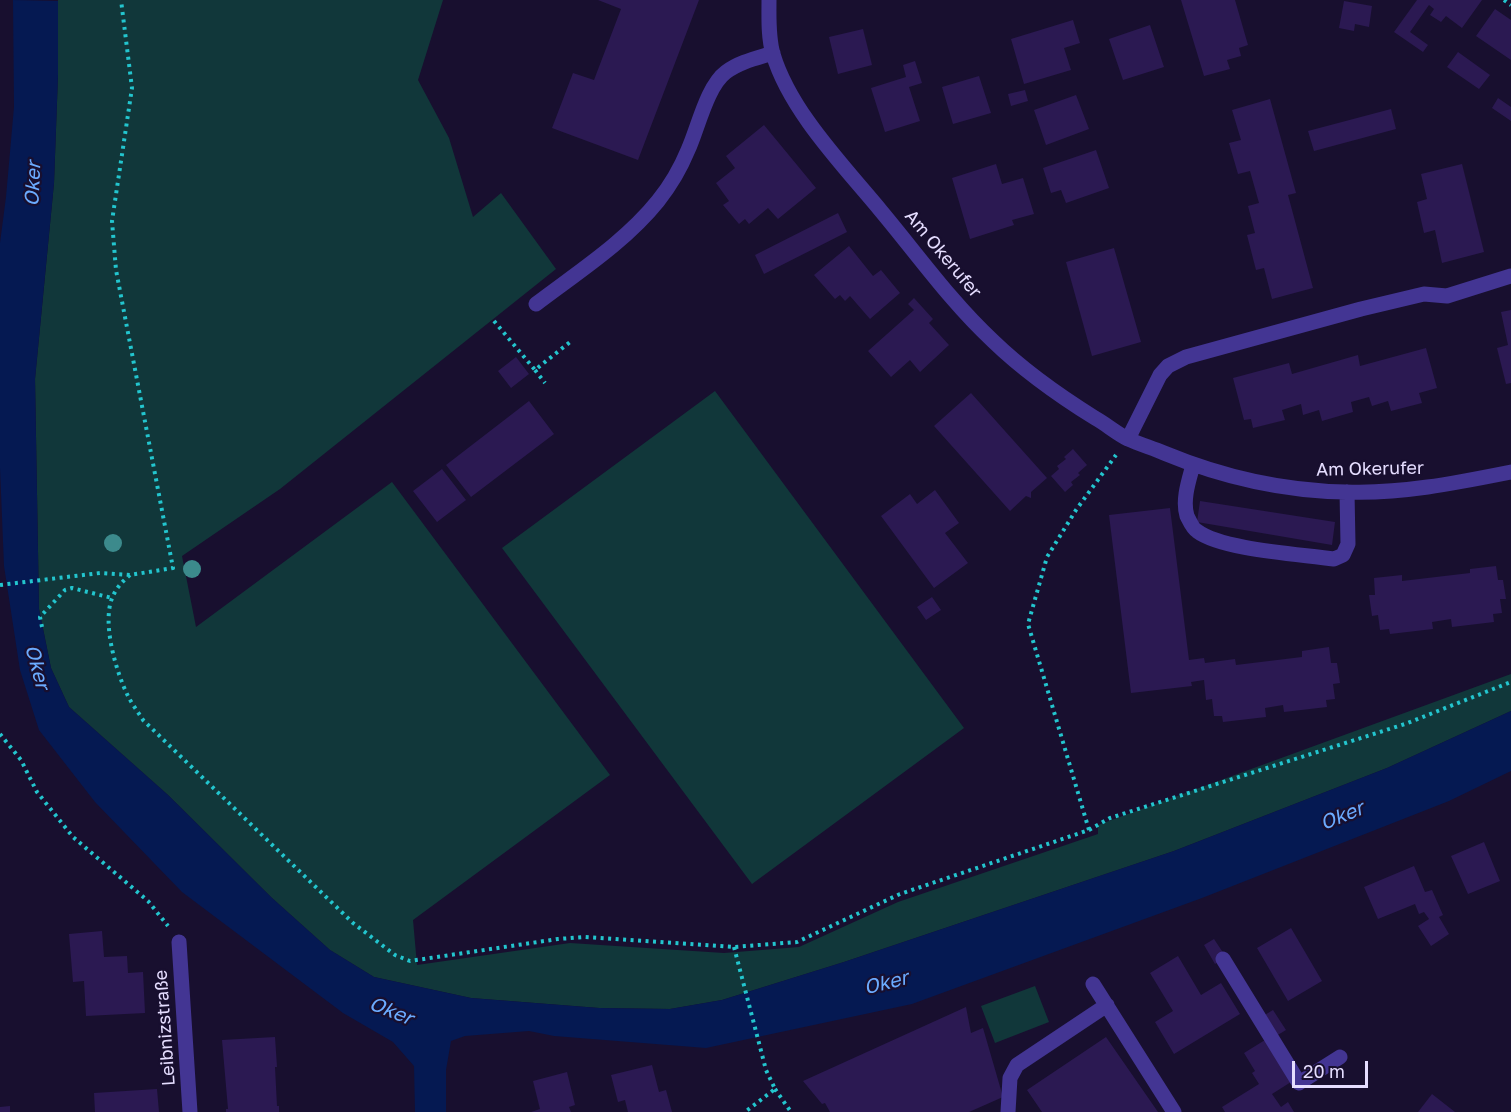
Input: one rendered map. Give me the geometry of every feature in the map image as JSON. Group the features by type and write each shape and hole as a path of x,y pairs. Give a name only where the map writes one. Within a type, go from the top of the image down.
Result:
{"street":[{"name":"Am Okerufer","path":"769,0 772,53 802,112 831,151 957,303 991,340 1024,369 1128,439 1192,465 1225,475 1259,483 1312,490 1347,492 1404,490 1445,486 1511,472"},
{"path":"536,304 634,228 659,200 688,152 715,84 725,72 739,64 772,53"},
{"path":"1128,439 1160,375 1168,366 1186,357 1402,299 1424,294 1448,296 1511,276"},
{"path":"1192,465 1186,493 1186,514 1195,531 1220,543 1334,559 1343,555 1348,544 1347,492"},
{"name":"Leibnizstraße","path":"179,942 190,1112"},
{"path":"1223,959 1299,1083 1340,1057"},
{"path":"1093,984 1174,1112"},
{"path":"1008,1112 1010,1078 1017,1065 1107,1005"}],"path":[{"path":"0,585 100,573 130,574 173,568 116,270 112,221 132,88 121,0"},
{"path":"1504,0 1511,5"},
{"path":"494,321 545,384"},
{"path":"535,370 570,342"},
{"path":"1089,830 1028,624 1047,557 1076,510 1128,439"},
{"path":"130,574 119,585 112,598 108,625 116,663 128,696 143,720 353,923 395,955 410,961 585,937 734,947 797,942 900,894 1089,830 1110,818 1405,724 1511,682"},
{"path":"42,627 40,617 65,590 72,588 112,598"},
{"path":"0,734 21,760 37,792 73,837 148,902 165,920 179,942"},
{"path":"734,947 766,1070 790,1112"},
{"path":"744,1112 775,1089"}],"green space":[{"path":"58,0 443,0 418,80 449,138 473,217 501,193 556,269 280,489 182,556 196,627 392,482 610,775 413,920 417,965 570,943 724,953 799,947 898,902 1098,834 1098,825 1511,674 1511,711 1387,768 1174,851 844,962 722,1000 670,1009 599,1008 471,998 374,977 330,950 272,898 168,795 69,707 51,668 39,609 35,379 54,183"},
{"path":"715,391 964,728 752,884 502,548"},
{"path":"1035,986 1049,1022 995,1043 981,1006"}],"water":[{"name":"Oker","path":"13,0 58,1 54,183 35,379 39,609 51,668 69,707 168,795 272,898 330,950 374,977 471,998 599,1008 670,1009 722,1000 844,962 1174,851 1387,768 1511,711 1511,771 1449,801 1202,898 912,1004 706,1048 554,1036 529,1031 465,1036 451,1041 446,1070 446,1112 415,1112 414,1066 393,1042 343,1013 182,892 95,802 39,730 20,670 4,566 0,468 0,243 14,107"}],"building":[{"path":"598,0 699,0 638,160 552,128 573,73 594,80 621,9"},
{"path":"1181,0 1235,0 1248,45 1239,48 1241,56 1227,60 1230,69 1204,76"},
{"path":"1417,0 1482,0 1462,28 1446,16 1441,22 1430,15 1434,9 1429,5 1410,32 1428,45 1423,52 1394,32"},
{"path":"1344,1 1372,6 1369,27 1355,24 1354,31 1339,28"},
{"path":"1495,9 1511,20 1511,60 1476,36"},
{"path":"1073,20 1080,43 1064,48 1071,70 1024,84 1011,39"},
{"path":"1150,25 1164,67 1123,80 1109,39"},
{"path":"863,29 872,65 838,74 829,37"},
{"path":"1458,52 1490,75 1479,89 1447,67"},
{"path":"915,61 922,83 909,87 920,121 885,132 871,88 906,77 903,65"},
{"path":"979,76 991,113 953,124 942,87"},
{"path":"1025,90 1028,101 1011,106 1008,94"},
{"path":"1076,95 1089,129 1046,145 1034,110"},
{"path":"1498,98 1511,107 1511,121 1492,108"},
{"path":"1270,99 1296,193 1288,195 1313,288 1272,299 1264,268 1256,270 1247,235 1255,233 1248,206 1259,203 1250,171 1238,174 1229,143 1241,140 1232,110"},
{"path":"1391,109 1396,129 1314,151 1308,131"},
{"path":"764,125 816,188 778,219 768,208 749,224 745,219 739,224 723,205 729,201 716,183 735,168 726,156"},
{"path":"1096,150 1109,188 1066,203 1061,190 1051,193 1043,168"},
{"path":"996,164 1002,184 1023,178 1034,214 1012,220 1014,225 970,239 952,178"},
{"path":"1462,164 1484,252 1442,263 1435,230 1424,233 1417,202 1427,199 1421,174"},
{"path":"838,213 847,232 764,274 755,255"},
{"path":"849,246 873,276 881,270 900,293 870,319 850,296 845,301 840,295 835,299 814,275"},
{"path":"1114,248 1141,342 1092,356 1066,262"},
{"path":"914,298 933,319 929,323 949,345 920,372 910,360 891,377 868,351 914,310 908,304"},
{"path":"1511,310 1511,383 1506,384 1497,348 1508,345 1501,312"},
{"path":"1426,348 1437,388 1419,393 1422,403 1391,411 1388,401 1372,406 1369,397 1351,402 1353,412 1322,421 1319,410 1303,415 1301,404 1282,410 1285,420 1253,428 1251,419 1244,420 1233,378 1289,363 1292,374 1358,355 1360,366"},
{"path":"516,357 529,374 511,388 498,371"},
{"path":"971,393 1047,478 1031,492 1031,498 1026,496 1010,511 934,426"},
{"path":"529,401 554,434 471,497 446,465"},
{"path":"1073,449 1087,465 1078,473 1080,475 1071,482 1073,485 1065,492 1051,476 1059,469 1057,466 1066,459 1064,457"},
{"path":"442,469 466,500 437,522 413,491"},
{"path":"935,490 959,523 945,533 968,563 934,588 881,516 910,494 917,504"},
{"path":"1200,501 1335,522 1332,545 1197,522"},
{"path":"1170,508 1189,660 1204,658 1205,663 1235,659 1236,665 1302,657 1302,651 1329,647 1331,663 1337,663 1340,683 1333,684 1335,699 1326,700 1327,707 1284,712 1283,705 1265,708 1266,717 1223,722 1222,716 1214,716 1212,699 1206,700 1204,680 1191,682 1192,686 1131,693 1109,515"},
{"path":"1496,566 1498,580 1503,580 1506,599 1500,599 1502,613 1493,614 1494,622 1452,627 1451,619 1432,622 1433,629 1390,634 1389,629 1380,630 1378,615 1372,616 1369,595 1375,595 1374,578 1402,575 1402,581 1470,573 1470,569"},
{"path":"932,597 941,610 926,620 917,607"},
{"path":"1484,842 1500,881 1468,894 1451,856"},
{"path":"1414,866 1425,892 1432,890 1443,915 1439,917 1449,934 1431,946 1418,926 1429,919 1424,912 1419,914 1415,904 1378,919 1364,887"},
{"path":"1291,928 1322,981 1288,1001 1257,948"},
{"path":"102,931 104,957 127,956 128,973 143,972 145,1013 86,1016 84,981 73,982 69,934"},
{"path":"1214,939 1226,957 1215,964 1204,945"},
{"path":"1178,956 1201,995 1221,983 1240,1014 1174,1054 1155,1022 1173,1011 1150,973"},
{"path":"966,1007 971,1033 983,1028 1003,1097 969,1112 830,1112 825,1103 822,1104 803,1081"},
{"path":"1273,1010 1286,1030 1276,1036 1263,1016"},
{"path":"275,1037 279,1112 226,1112 228,1109 222,1040"},
{"path":"1106,1037 1158,1112 1042,1112 1027,1090"},
{"path":"1265,1040 1291,1082 1272,1094 1281,1107 1288,1102 1294,1112 1225,1112 1222,1107 1259,1084 1252,1073 1255,1071 1244,1053"},
{"path":"652,1065 659,1092 666,1090 672,1112 628,1112 625,1100 618,1102 611,1075"},
{"path":"567,1072 575,1105 569,1107 571,1112 531,1112 540,1109 533,1081"},
{"path":"157,1089 159,1112 95,1112 94,1093"},
{"path":"1432,1094 1455,1112 1418,1112"},
{"path":"10,1106 10,1112 0,1112 0,1107"}]}
